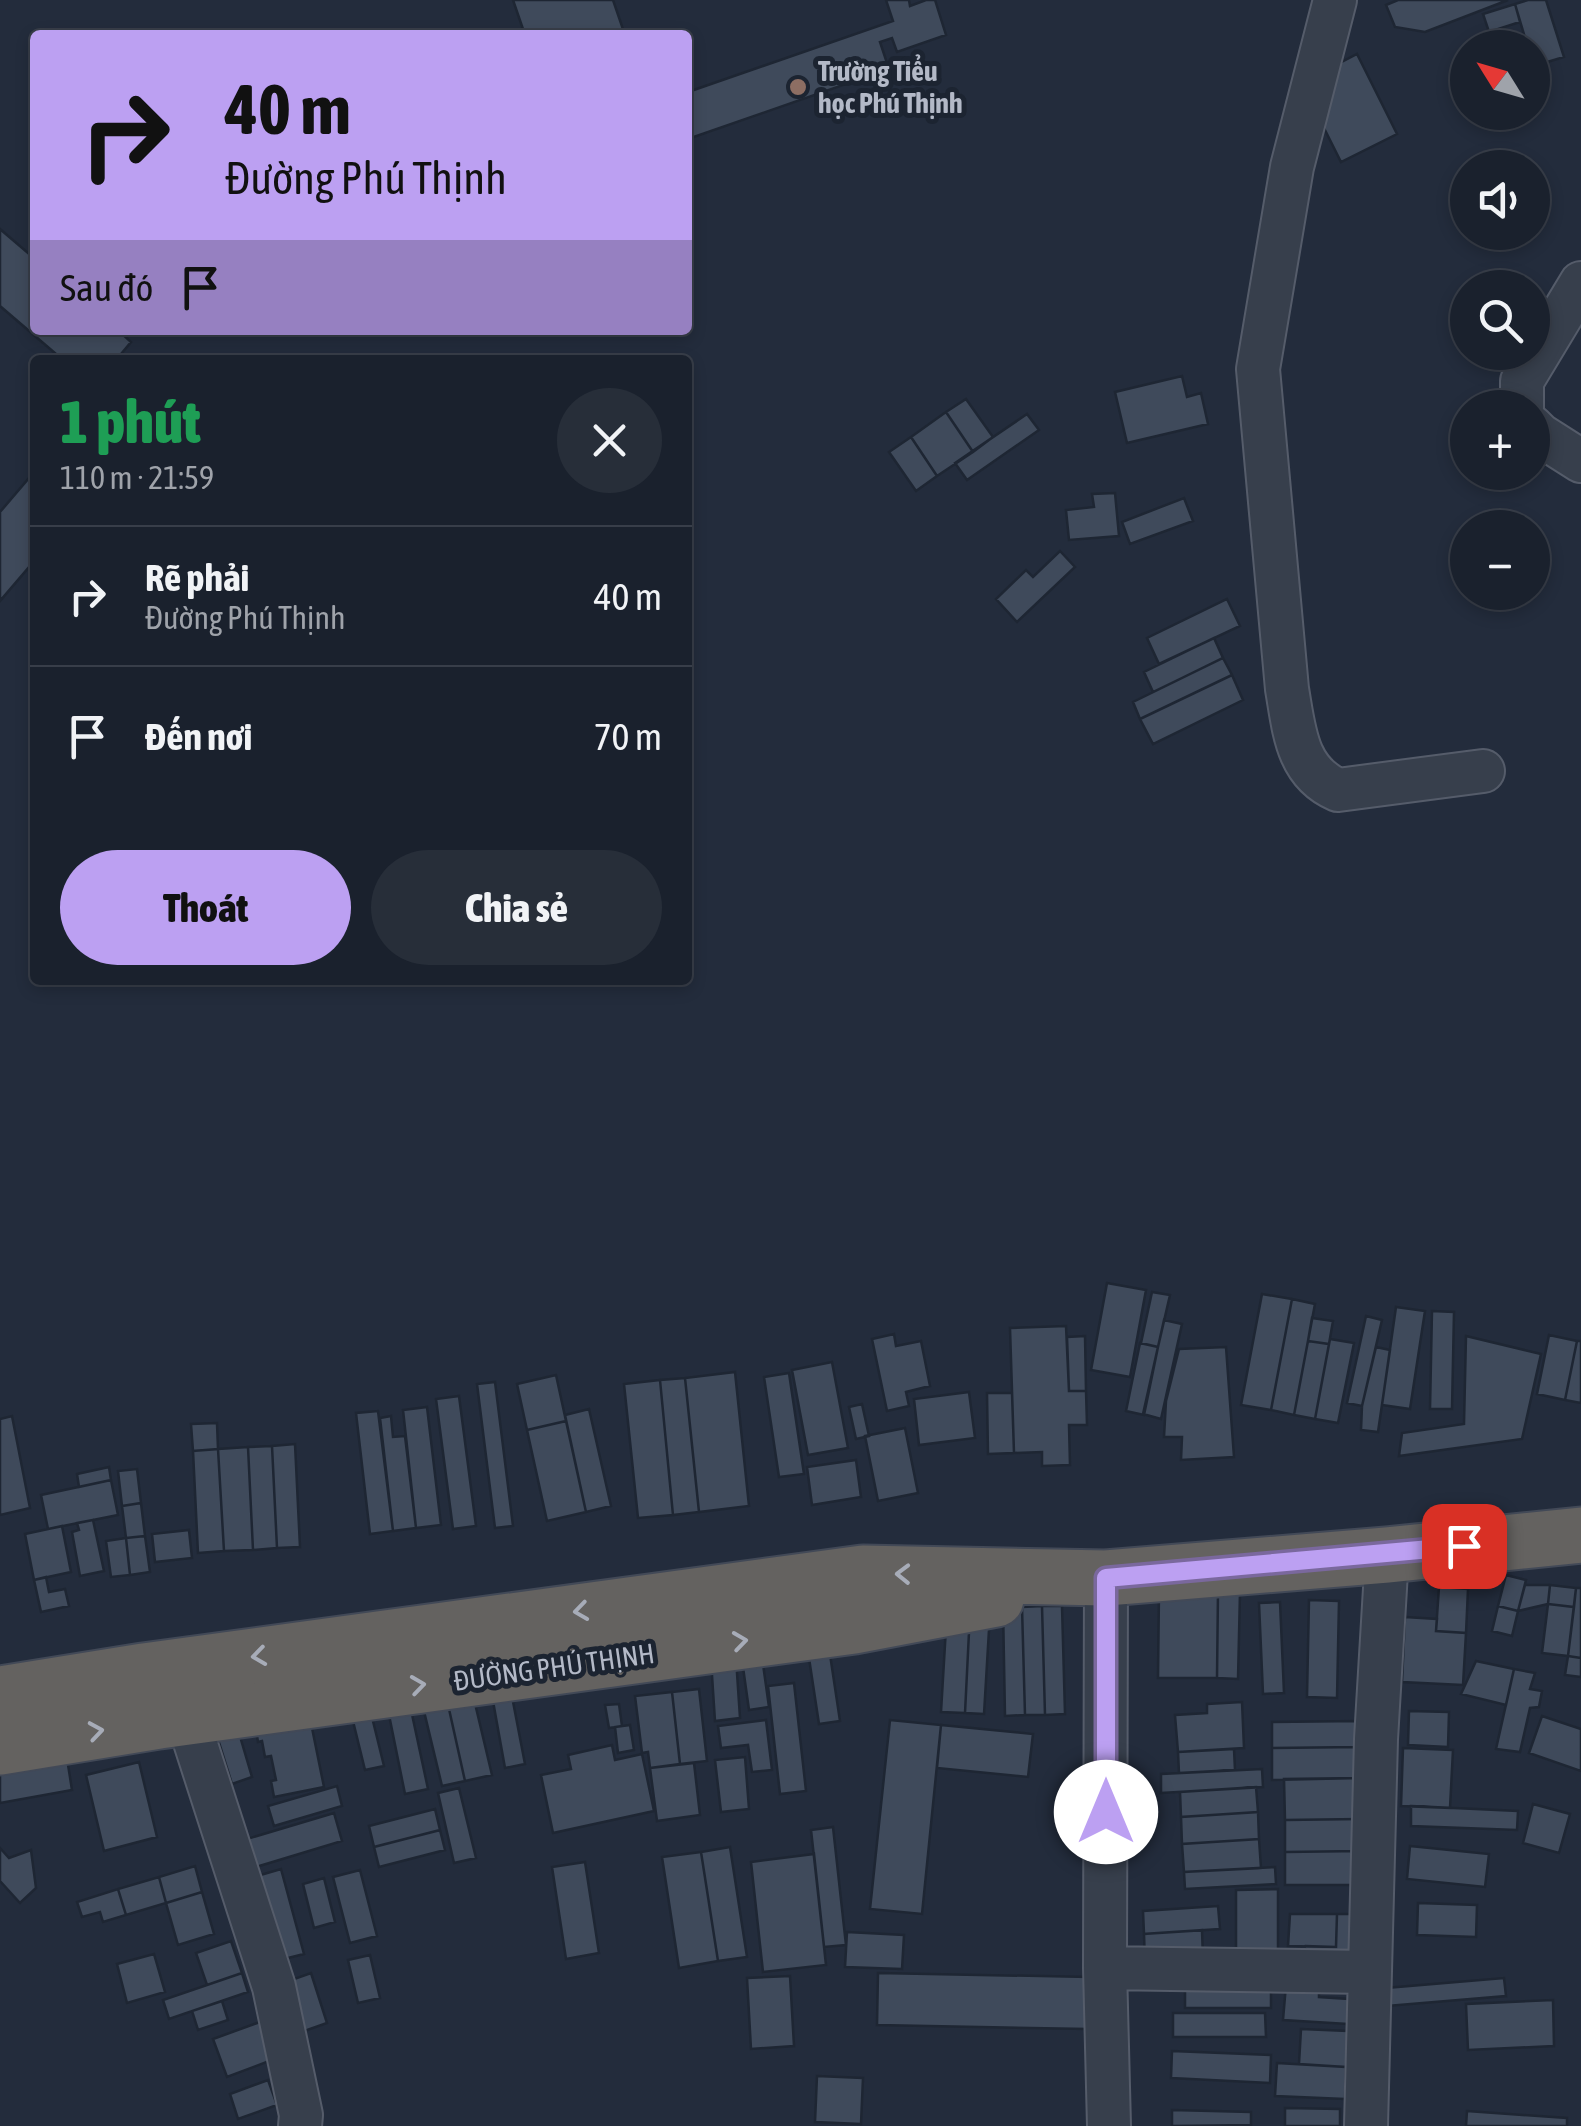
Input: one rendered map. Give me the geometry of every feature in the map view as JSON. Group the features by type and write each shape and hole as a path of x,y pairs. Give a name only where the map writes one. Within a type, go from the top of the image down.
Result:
{"highway":[{"name":"ĐƯỜNG PHÚ THỊNH","path":"0,1747 187,1717 854,1626 1106,1578 1581,1534"},
{"name":"ĐƯỜNG PHÚ THỊNH","path":"0,1694 163,1668 863,1573 1106,1578"}],"street":[{"path":"1335,0 1292,166 1258,369 1287,690 1296,740 1314,775 1338,790 1483,771"},
{"path":"1522,390 1522,381 1581,283"},
{"path":"1550,441 1581,461"},
{"path":"1366,2126 1376,1738 1387,1554"},
{"path":"1106,1578 1105,1968 1109,2126"},
{"path":"187,1717 274,1987 302,2115 300,2126"},
{"path":"1105,1968 1370,1972"}],"building":[{"path":"513,0 613,0 623,30 523,30"},
{"path":"886,0 909,0 910,6 935,0 946,35 897,52 892,38 880,42 889,69 692,138 692,91 893,21"},
{"path":"1398,0 1508,0 1425,32 1395,27 1386,5"},
{"path":"1546,0 1564,57 1550,61 1550,30 1523,30 1515,4"},
{"path":"1515,4 1520,22 1488,30 1483,14"},
{"path":"1357,54 1397,134 1341,162 1316,112 1334,66"},
{"path":"0,229 30,255 30,332 0,306"},
{"path":"34,335 123,335 131,342 120,355 57,355"},
{"path":"1182,376 1187,397 1201,393 1208,424 1127,443 1115,392"},
{"path":"966,399 993,437 973,452 946,412"},
{"path":"946,412 973,452 937,476 911,437"},
{"path":"1027,414 1039,430 967,480 955,463"},
{"path":"911,437 937,476 916,491 889,452"},
{"path":"30,477 30,566 0,601 0,512"},
{"path":"1115,493 1119,536 1069,540 1066,510 1094,507 1092,494"},
{"path":"1184,498 1193,521 1130,544 1122,522"},
{"path":"1060,551 1075,567 1017,622 996,599 1026,570 1033,577"},
{"path":"1227,599 1240,626 1159,664 1147,638"},
{"path":"1214,638 1223,658 1153,692 1144,672"},
{"path":"1223,658 1232,675 1140,719 1133,702"},
{"path":"1232,675 1243,700 1153,744 1140,719"},
{"path":"1107,1283 1146,1290 1130,1377 1091,1370"},
{"path":"1152,1292 1170,1295 1158,1347 1141,1343"},
{"path":"1262,1294 1292,1299 1271,1410 1241,1405"},
{"path":"1292,1299 1315,1304 1294,1415 1271,1410"},
{"path":"1396,1307 1425,1311 1410,1409 1382,1405"},
{"path":"1432,1311 1454,1312 1452,1409 1430,1409"},
{"path":"1366,1316 1382,1320 1362,1406 1347,1403"},
{"path":"1312,1318 1333,1321 1329,1344 1308,1341"},
{"path":"1164,1320 1182,1324 1161,1419 1143,1414"},
{"path":"1066,1326 1069,1391 1086,1391 1087,1425 1069,1425 1070,1465 1042,1466 1042,1452 1014,1453 1010,1328"},
{"path":"894,1334 896,1346 921,1341 930,1386 906,1392 909,1406 887,1411 872,1339"},
{"path":"1549,1335 1577,1341 1565,1400 1537,1394"},
{"path":"1085,1336 1086,1391 1069,1391 1067,1337"},
{"path":"1466,1336 1541,1354 1522,1439 1399,1456 1402,1433 1464,1424"},
{"path":"1330,1339 1354,1343 1338,1423 1315,1419"},
{"path":"1308,1341 1329,1344 1315,1419 1294,1415"},
{"path":"1577,1341 1581,1341 1581,1403 1565,1400"},
{"path":"1140,1343 1158,1347 1144,1415 1126,1411"},
{"path":"1226,1347 1234,1457 1181,1460 1182,1437 1164,1437 1166,1401 1179,1349"},
{"path":"1376,1347 1390,1350 1378,1432 1361,1430 1362,1406"},
{"path":"832,1362 848,1448 808,1455 792,1370"},
{"path":"735,1372 749,1506 699,1512 685,1378"},
{"path":"789,1373 804,1474 779,1477 764,1377"},
{"path":"556,1375 566,1421 527,1430 517,1384"},
{"path":"685,1378 699,1512 673,1515 660,1380"},
{"path":"660,1380 673,1515 638,1518 624,1384"},
{"path":"495,1382 513,1526 495,1528 477,1384"},
{"path":"969,1392 975,1438 919,1445 914,1399"},
{"path":"987,1393 1012,1393 1014,1453 988,1454"},
{"path":"459,1396 476,1526 453,1529 436,1399"},
{"path":"862,1404 869,1436 856,1439 849,1407"},
{"path":"427,1407 441,1525 416,1528 403,1410"},
{"path":"589,1409 611,1506 586,1512 565,1415"},
{"path":"378,1411 393,1531 370,1534 356,1413"},
{"path":"12,1416 30,1508 0,1515 0,1419"},
{"path":"391,1416 393,1437 405,1436 416,1528 393,1531 380,1418"},
{"path":"566,1421 586,1512 547,1521 527,1430"},
{"path":"217,1423 218,1449 193,1451 191,1424"},
{"path":"905,1428 918,1493 878,1501 865,1436"},
{"path":"295,1444 300,1547 277,1548 272,1446"},
{"path":"272,1446 277,1548 253,1550 248,1447"},
{"path":"248,1447 253,1550 224,1551 218,1449"},
{"path":"218,1449 224,1551 198,1553 193,1451"},
{"path":"856,1460 861,1497 812,1505 807,1467"},
{"path":"109,1467 111,1480 79,1487 77,1474"},
{"path":"137,1469 141,1503 122,1506 118,1471"},
{"path":"111,1480 118,1515 48,1529 41,1495"},
{"path":"141,1503 145,1536 126,1538 122,1506"},
{"path":"93,1520 104,1571 80,1576 72,1532 79,1530 77,1523"},
{"path":"62,1526 71,1572 34,1580 25,1534"},
{"path":"189,1530 192,1558 155,1562 152,1534"},
{"path":"145,1536 150,1572 130,1575 126,1538"},
{"path":"126,1538 130,1575 111,1577 106,1541"},
{"path":"1506,1575 1526,1580 1518,1611 1498,1606"},
{"path":"46,1577 49,1592 65,1589 69,1606 41,1612 34,1580"},
{"path":"1525,1585 1550,1585 1548,1604 1518,1611"},
{"path":"1550,1585 1576,1588 1574,1607 1548,1604"},
{"path":"1439,1587 1468,1589 1466,1633 1436,1631"},
{"path":"1576,1588 1581,1588 1581,1658 1568,1656"},
{"path":"1159,1591 1218,1591 1217,1678 1158,1678"},
{"path":"1218,1591 1240,1592 1238,1679 1217,1678"},
{"path":"1309,1600 1339,1601 1337,1698 1307,1697"},
{"path":"1280,1602 1284,1693 1263,1694 1259,1603"},
{"path":"1548,1604 1574,1607 1568,1656 1542,1653"},
{"path":"1042,1606 1045,1715 1025,1715 1022,1607"},
{"path":"1042,1606 1062,1606 1065,1714 1045,1715"},
{"path":"1498,1606 1518,1611 1512,1636 1492,1631"},
{"path":"1003,1607 1022,1607 1025,1715 1005,1716"},
{"path":"947,1611 970,1612 965,1713 941,1712"},
{"path":"970,1612 990,1613 984,1714 965,1713"},
{"path":"1405,1617 1437,1619 1436,1631 1466,1633 1463,1685 1402,1682"},
{"path":"828,1641 840,1721 819,1724 807,1645"},
{"path":"761,1650 769,1707 749,1710 741,1653"},
{"path":"1568,1656 1581,1658 1581,1677 1565,1675"},
{"path":"736,1658 740,1718 715,1721 711,1660"},
{"path":"1476,1661 1514,1669 1506,1705 1461,1694"},
{"path":"1514,1669 1535,1673 1530,1689 1542,1691 1539,1707 1530,1708 1520,1752 1496,1749"},
{"path":"794,1683 806,1791 780,1794 768,1686"},
{"path":"510,1686 525,1764 505,1768 491,1690"},
{"path":"699,1689 707,1761 680,1764 672,1692"},
{"path":"672,1692 680,1764 650,1768 648,1752 642,1753 635,1696"},
{"path":"473,1695 492,1775 465,1781 447,1700"},
{"path":"447,1700 465,1781 442,1786 423,1707"},
{"path":"1242,1702 1244,1748 1178,1752 1175,1715 1207,1713 1207,1704"},
{"path":"619,1704 622,1726 609,1728 605,1705"},
{"path":"410,1705 428,1789 405,1794 388,1710"},
{"path":"1409,1711 1449,1712 1448,1747 1408,1745"},
{"path":"371,1713 384,1766 365,1770 352,1717"},
{"path":"234,1716 252,1777 232,1784 213,1723"},
{"path":"1542,1716 1581,1729 1581,1771 1529,1753"},
{"path":"310,1718 324,1787 274,1797 271,1781 276,1780 271,1756 265,1757 256,1730"},
{"path":"766,1720 772,1770 752,1772 748,1745 721,1748 718,1726"},
{"path":"890,1720 941,1725 922,1914 870,1909"},
{"path":"1359,1721 1359,1747 1272,1748 1272,1722"},
{"path":"630,1725 634,1750 618,1753 615,1727"},
{"path":"941,1725 1033,1734 1028,1777 937,1768"},
{"path":"612,1745 615,1760 642,1754 654,1811 553,1833 541,1775 571,1769 568,1755"},
{"path":"1359,1747 1359,1778 1272,1780 1272,1748"},
{"path":"1403,1748 1453,1750 1450,1808 1401,1806"},
{"path":"1234,1749 1235,1770 1179,1773 1178,1752"},
{"path":"66,1752 72,1790 0,1803 0,1764"},
{"path":"745,1757 749,1809 721,1812 715,1760"},
{"path":"139,1762 157,1837 104,1851 86,1775"},
{"path":"694,1763 700,1815 657,1821 650,1768"},
{"path":"1262,1769 1263,1787 1161,1793 1161,1774"},
{"path":"1359,1778 1360,1819 1285,1820 1284,1779"},
{"path":"337,1786 342,1806 274,1826 268,1806"},
{"path":"1256,1787 1258,1812 1181,1817 1180,1792"},
{"path":"459,1788 476,1858 454,1863 438,1793"},
{"path":"1533,1804 1570,1814 1559,1853 1523,1843"},
{"path":"1411,1806 1518,1811 1517,1830 1411,1826"},
{"path":"435,1809 440,1830 374,1847 369,1826"},
{"path":"1258,1812 1259,1839 1182,1844 1181,1817"},
{"path":"334,1813 342,1841 246,1870 237,1842"},
{"path":"1360,1819 1360,1851 1285,1852 1285,1820"},
{"path":"833,1827 846,1945 824,1947 811,1830"},
{"path":"440,1830 445,1850 379,1867 374,1847"},
{"path":"1259,1839 1261,1868 1184,1872 1182,1844"},
{"path":"1410,1846 1489,1854 1485,1887 1407,1879"},
{"path":"730,1847 747,1957 718,1961 701,1852"},
{"path":"0,1848 9,1858 31,1850 36,1888 20,1903 0,1881"},
{"path":"1360,1851 1360,1885 1285,1885 1285,1852"},
{"path":"701,1852 718,1961 679,1968 662,1857"},
{"path":"814,1854 826,1965 763,1972 751,1862"},
{"path":"585,1862 599,1953 566,1959 552,1867"},
{"path":"195,1866 202,1892 166,1903 159,1877"},
{"path":"1275,1867 1276,1884 1185,1889 1184,1872"},
{"path":"281,1869 304,1954 272,1962 250,1878"},
{"path":"360,1870 377,1936 350,1943 333,1877"},
{"path":"159,1877 166,1903 126,1915 118,1889"},
{"path":"324,1878 335,1922 314,1928 303,1884"},
{"path":"118,1889 126,1915 103,1922 100,1912 82,1917 77,1902"},
{"path":"1278,1889 1278,1950 1236,1951 1236,1890"},
{"path":"202,1892 214,1934 178,1945 166,1903"},
{"path":"1418,1903 1477,1905 1476,1937 1417,1935"},
{"path":"1218,1906 1220,1929 1144,1934 1143,1911"},
{"path":"1290,1914 1337,1914 1336,1947 1288,1946"},
{"path":"1337,1914 1358,1914 1357,1966 1305,1965 1306,1946 1336,1947"},
{"path":"1202,1930 1203,1959 1145,1963 1144,1934"},
{"path":"847,1932 904,1935 902,1969 845,1967"},
{"path":"231,1941 242,1973 207,1985 196,1953"},
{"path":"154,1954 165,1992 127,2003 117,1964"},
{"path":"370,1955 380,1998 358,2003 348,1960"},
{"path":"242,1973 248,1992 169,2019 163,2000"},
{"path":"311,1973 327,2023 296,2034 280,1984"},
{"path":"878,1973 1090,1977 1088,2029 877,2025"},
{"path":"790,1976 794,2046 751,2049 747,1978"},
{"path":"1271,1977 1271,2008 1185,2008 1185,1978"},
{"path":"1504,1978 1506,1996 1387,2006 1386,1988"},
{"path":"1286,1985 1319,1987 1319,1997 1349,1999 1348,2024 1283,2020"},
{"path":"1553,2000 1554,2046 1468,2050 1466,2004"},
{"path":"222,2001 228,2020 198,2030 192,2011"},
{"path":"1173,2013 1265,2013 1266,2037 1173,2037"},
{"path":"271,2018 285,2055 227,2077 213,2039"},
{"path":"1301,2029 1348,2031 1346,2067 1299,2064"},
{"path":"1172,2051 1271,2055 1270,2083 1171,2078"},
{"path":"1277,2063 1346,2067 1345,2099 1275,2096"},
{"path":"817,2076 863,2078 861,2124 815,2122"},
{"path":"268,2080 277,2105 238,2119 230,2094"},
{"path":"1285,2108 1340,2109 1340,2126 1285,2126"},
{"path":"1172,2110 1251,2112 1251,2125 1172,2126"},
{"path":"1467,2111 1567,2118 1567,2126 1466,2126"}],"place":[{"name":"Trường Tiểu học Phú Thịnh","path":"798,87"}],"route":[{"path":"1106,1812 1106,1578 1464,1546"}]}
